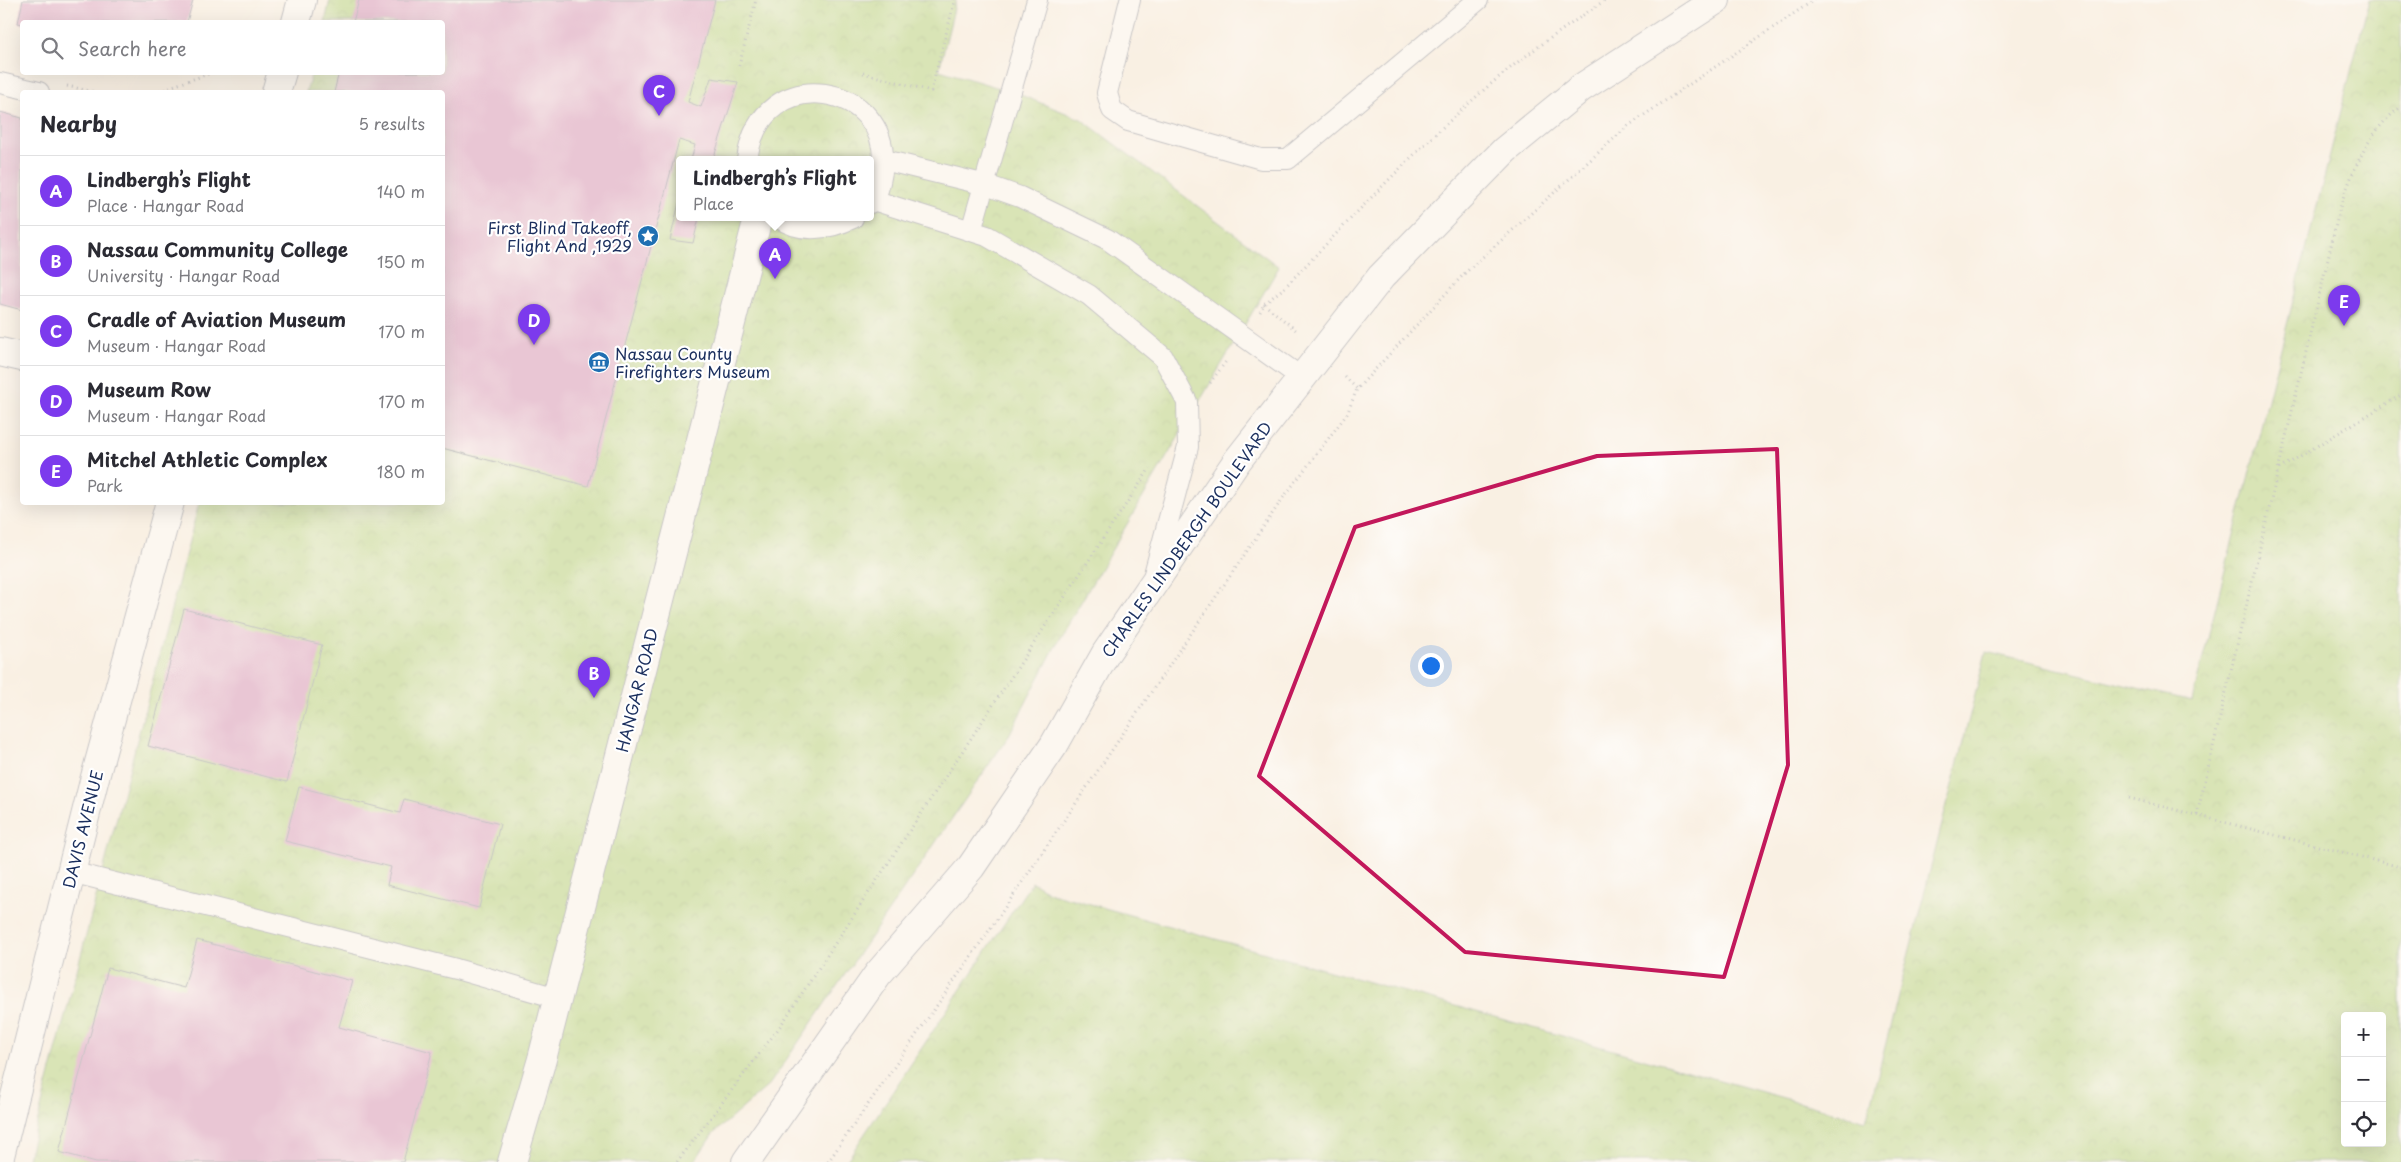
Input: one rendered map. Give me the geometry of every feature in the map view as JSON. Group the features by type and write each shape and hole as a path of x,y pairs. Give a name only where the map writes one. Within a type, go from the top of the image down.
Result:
{"street":[{"path":"297,20 302,0"},
{"name":"CHARLES LINDBERGH BOULEVARD","path":"746,1162 878,974 971,867 1054,746 1106,653 1237,461 1381,276 1505,150 1581,88 1716,0"},
{"path":"277,90 281,75"},
{"name":"HANGAR ROAD","path":"512,1162 557,998 757,221"},
{"path":"0,352 20,357"},
{"name":"DAVIS AVENUE","path":"0,1156 71,872 169,505"}],"lane":[{"path":"971,231 986,185 1037,0"},
{"path":"1130,0 1107,93 1112,110 1128,121 1261,159 1288,159 1478,0"},
{"path":"0,83 30,90"},
{"path":"748,156 750,142 759,122 773,106 792,96 813,92 835,95 854,105 870,120 880,138 884,160 880,181 874,197"},
{"path":"884,160 986,185 1020,196 1108,239 1248,337 1302,378"},
{"path":"874,203 987,236 1088,295 1163,357 1187,402 1188,447 1150,589"},
{"path":"784,221 807,229 831,228 846,221"},
{"path":"71,872 456,969 557,998"}],"path":[{"path":"739,66 756,0"},
{"path":"863,73 931,91 955,0"},
{"path":"1188,417 1228,358 1248,337 1264,304 1285,287 1476,96 1542,43 1605,0"},
{"path":"828,1162 1004,909 1283,498 1347,414 1356,389 1465,273 1628,126 1814,0"},
{"path":"161,90 205,75"},
{"path":"2197,815 2341,203 2361,152 2392,113 2401,107"},
{"path":"2279,470 2401,395"},
{"path":"677,1162 779,1028 1152,466"},
{"path":"2129,798 2401,866"}],"highlighted area":[{"path":"1777,449 1788,765 1724,977 1465,952 1259,776 1355,527 1597,456"}],"green space":[{"path":"330,0 956,0 939,70 1013,92 1081,119 1279,267 1058,641 1008,737 769,1085 713,1134 694,1162 27,1162 198,505 445,505 445,90 307,90 311,75 445,75 445,20 325,20"},
{"path":"2369,0 2401,0 2401,1162 846,1162 1032,882 1051,893 1866,1121 1986,652 2192,701"}],"building":[{"path":"23,0 193,0 188,20 20,20 20,24 18,23"},
{"path":"359,0 715,0 688,102 701,107 711,78 738,82 714,156 692,156 695,145 679,140 588,486 445,449 445,90 334,90 338,75 445,75 445,20 354,20"},
{"path":"0,112 20,117 20,309 0,304"},
{"path":"676,215 676,221 698,221 693,243 670,240"},
{"path":"184,609 322,645 287,782 148,746"},
{"path":"299,787 400,813 404,799 500,824 479,908 387,885 391,867 285,841"},
{"path":"197,940 352,981 339,1027 432,1052 403,1162 96,1162 59,1152 108,968 184,988"}],"place":[{"name":"Cradle of Aviation Museum","path":"659,116"},
{"name":"First Blind Takeoff, Flight And ,1929","path":"648,236"},
{"name":"Lindbergh’s Flight","path":"775,279"},
{"name":"Mitchel Athletic Complex","path":"2344,326"},
{"name":"Museum Row","path":"534,345"},
{"name":"Nassau County Firefighters Museum","path":"599,362"},
{"name":"Nassau Community College","path":"594,698"}]}
